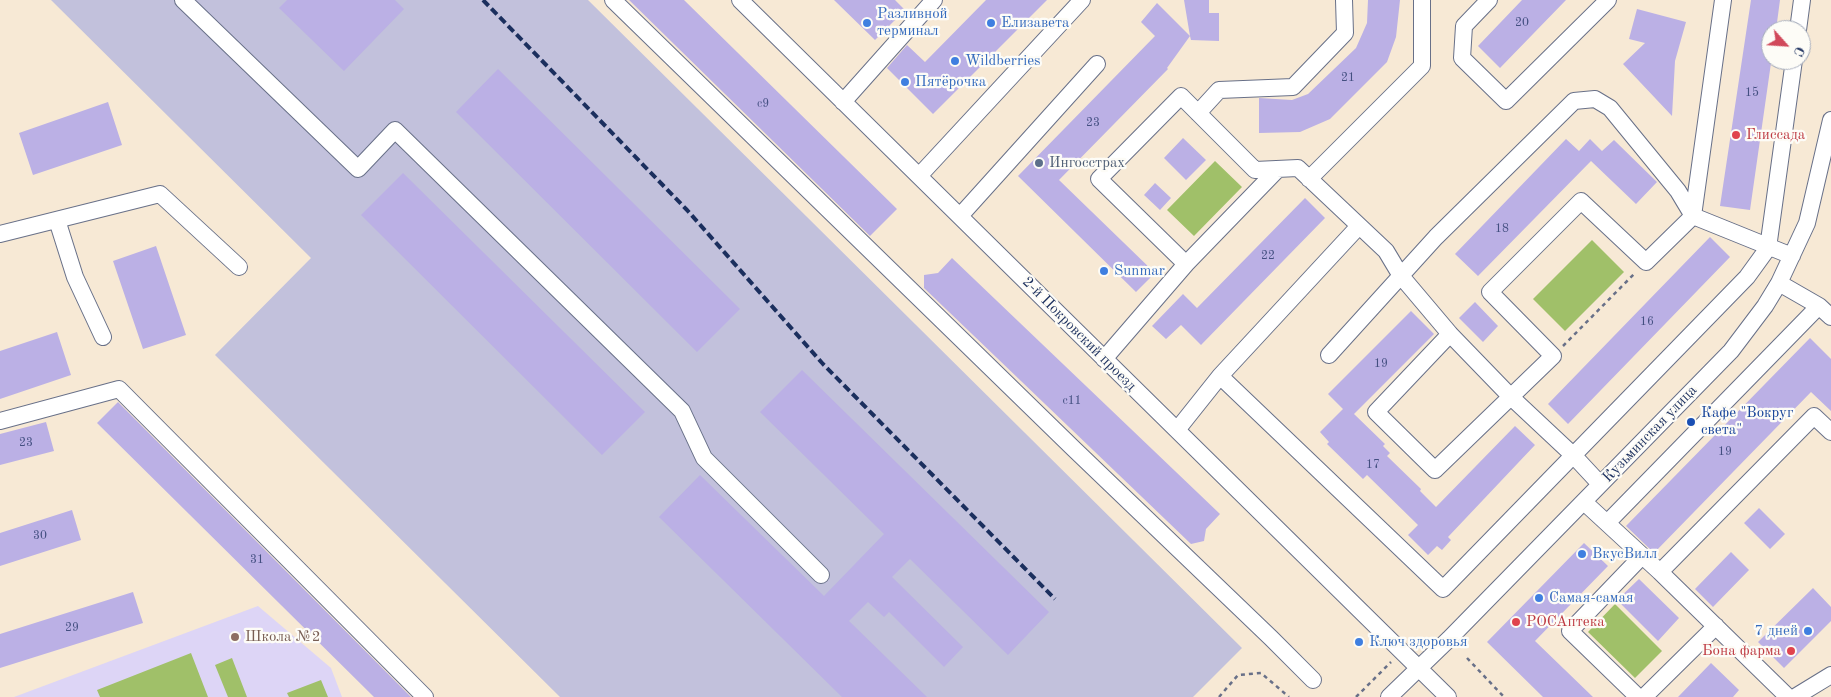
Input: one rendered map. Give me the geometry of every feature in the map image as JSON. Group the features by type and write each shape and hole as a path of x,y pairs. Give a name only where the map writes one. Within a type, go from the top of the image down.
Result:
{"street":[{"path":"183,0 358,169 394,130 682,411 704,458 821,575"},
{"path":"613,0 1313,680"},
{"name":"2-й Покровский проезд","path":"740,0 1448,697"},
{"path":"843,102 934,0"},
{"path":"919,176 1082,0"},
{"path":"1198,113 1219,90 1293,87 1345,33 1344,0"},
{"path":"1309,178 1422,66 1422,0"},
{"path":"1489,0 1464,26 1462,58 1506,101 1608,0"},
{"path":"1450,334 1376,412 1435,470 1553,356 1490,292 1581,201 1646,262 1693,216 1723,0"},
{"path":"1799,20 1802,0"},
{"path":"960,216 1097,64"},
{"path":"1220,376 1443,589 1747,277 1768,248 1793,70"},
{"path":"1186,264 1099,179 1181,96 1255,170 1298,168 1309,178 1386,251 1401,276 1450,334 1600,484"},
{"path":"1329,355 1436,237 1574,101 1595,99 1610,108 1678,191 1693,216 1768,248 1792,256"},
{"name":"Кузьминская улица","path":"1390,697 1731,351 1765,306 1779,283 1807,223 1828,145 1831,120"},
{"path":"1104,359 1186,264 1278,169"},
{"path":"0,234 160,194 239,268"},
{"path":"57,220 75,277 103,336"},
{"path":"1177,430 1220,376 1359,226"},
{"path":"1779,283 1819,306 1831,317"},
{"path":"1607,523 1819,306"},
{"path":"0,421 119,390 425,697"},
{"path":"1660,572 1814,416 1831,432"},
{"path":"1584,502 1660,572 1788,697"},
{"path":"1638,697 1570,631 1642,556"},
{"path":"1644,697 1716,626"},
{"path":"1796,697 1831,675"}],"path":[{"path":"1553,356 1646,262"},
{"path":"1356,697 1393,661 1392,656"},
{"path":"1467,658 1504,697"},
{"path":"1219,697 1238,675 1261,673 1288,697"}],"shaded area":[{"path":"51,0 588,0 1242,648 1193,697 560,697 215,355 311,258"},
{"name":"Школа №2","path":"258,606 331,668 342,697 14,697"}],"green space":[{"path":"1215,161 1242,187 1194,236 1167,210"},
{"path":"1592,240 1624,272 1565,331 1533,299"},
{"path":"1615,604 1662,651 1635,678 1588,632"},
{"path":"191,653 208,697 100,697 97,690"},
{"path":"232,658 247,697 228,697 215,665"},
{"path":"321,680 328,697 289,697 287,693"}],"building":[{"path":"287,0 395,0 404,9 344,71 279,8"},
{"path":"629,0 684,0 897,209 870,236"},
{"path":"834,0 895,0 905,10 875,40"},
{"path":"986,0 1047,0 933,114 887,68 907,45 925,62"},
{"path":"1184,0 1209,0 1209,13 1219,13 1219,41 1191,40"},
{"path":"1368,0 1400,0 1396,37 1387,62 1330,119 1300,132 1259,133 1259,98 1292,100 1308,94 1356,48 1367,23"},
{"path":"1522,0 1566,0 1500,68 1478,46"},
{"path":"1751,0 1780,0 1777,20 1761,20 1761,70 1770,70 1750,210 1720,206"},
{"path":"1157,3 1190,36 1168,69 1059,180 1155,273 1136,292 1018,176 1155,36 1141,22"},
{"path":"1637,9 1686,22 1675,61 1672,116 1623,64 1645,43 1629,39"},
{"path":"498,69 740,309 697,352 456,112"},
{"path":"108,102 122,145 33,175 19,133"},
{"path":"1183,138 1206,160 1186,180 1164,158"},
{"path":"1566,139 1579,151 1590,139 1602,151 1614,140 1657,182 1636,204 1591,161 1478,276 1455,254"},
{"path":"403,173 645,412 602,455 361,215"},
{"path":"1155,183 1171,198 1160,210 1144,195"},
{"path":"1305,198 1325,218 1201,345 1181,325 1166,339 1152,326 1183,294 1197,308"},
{"path":"1710,237 1730,257 1568,424 1548,404"},
{"path":"156,246 186,335 143,349 113,261"},
{"path":"952,258 1220,514 1206,529 1204,541 1191,544 924,288 924,275 938,273"},
{"path":"1475,302 1498,326 1483,342 1459,318"},
{"path":"1411,311 1434,334 1354,414 1385,444 1383,446 1390,453 1387,456 1421,489 1420,491 1436,507 1515,426 1535,445 1448,537 1451,540 1442,550 1437,546 1428,555 1408,535 1418,525 1367,475 1363,479 1327,444 1329,442 1320,432 1343,409 1328,394"},
{"path":"57,332 71,375 0,399 0,351"},
{"path":"1810,338 1831,359 1831,411 1811,392 1654,553 1626,526"},
{"path":"802,370 1049,612 1008,655 910,559 892,577 963,647 944,667 889,612 884,617 868,602 849,621 927,697 842,697 659,517 700,475 824,596 884,534 760,412"},
{"path":"118,402 411,697 374,697 97,423"},
{"path":"46,422 54,451 0,465 0,434"},
{"path":"1759,508 1785,534 1770,549 1744,523"},
{"path":"72,510 81,540 0,566 0,533"},
{"path":"1584,543 1608,566 1535,641 1593,697 1543,697 1487,642"},
{"path":"1731,552 1749,570 1713,607 1695,589"},
{"path":"1639,579 1679,618 1658,641 1617,600"},
{"path":"1813,588 1831,607 1831,621 1784,668 1758,642"},
{"path":"133,592 143,623 0,668 0,634"},
{"path":"1711,663 1739,690 1733,697 1678,697"}],"railway":[{"path":"483,0 687,210 823,364 1055,599"}],"place":[{"name":"Разливной терминал","path":"867,23"},
{"name":"Елизавета","path":"991,23"},
{"name":"Wildberries","path":"955,61"},
{"name":"Пятёрочка","path":"905,82"},
{"name":"Глиссада","path":"1736,135"},
{"name":"Ингосстрах","path":"1039,163"},
{"name":"Sunmar","path":"1104,271"},
{"name":"Кафе \"Вокруг света\"","path":"1691,422"},
{"name":"ВкусВилл","path":"1582,554"},
{"name":"Самая-самая","path":"1539,598"},
{"name":"РОСАптека","path":"1516,622"},
{"name":"7 дней","path":"1808,631"},
{"name":"Школа №2","path":"235,637"},
{"name":"Ключ здоровья","path":"1359,642"},
{"name":"Бона фарма","path":"1791,651"}]}
